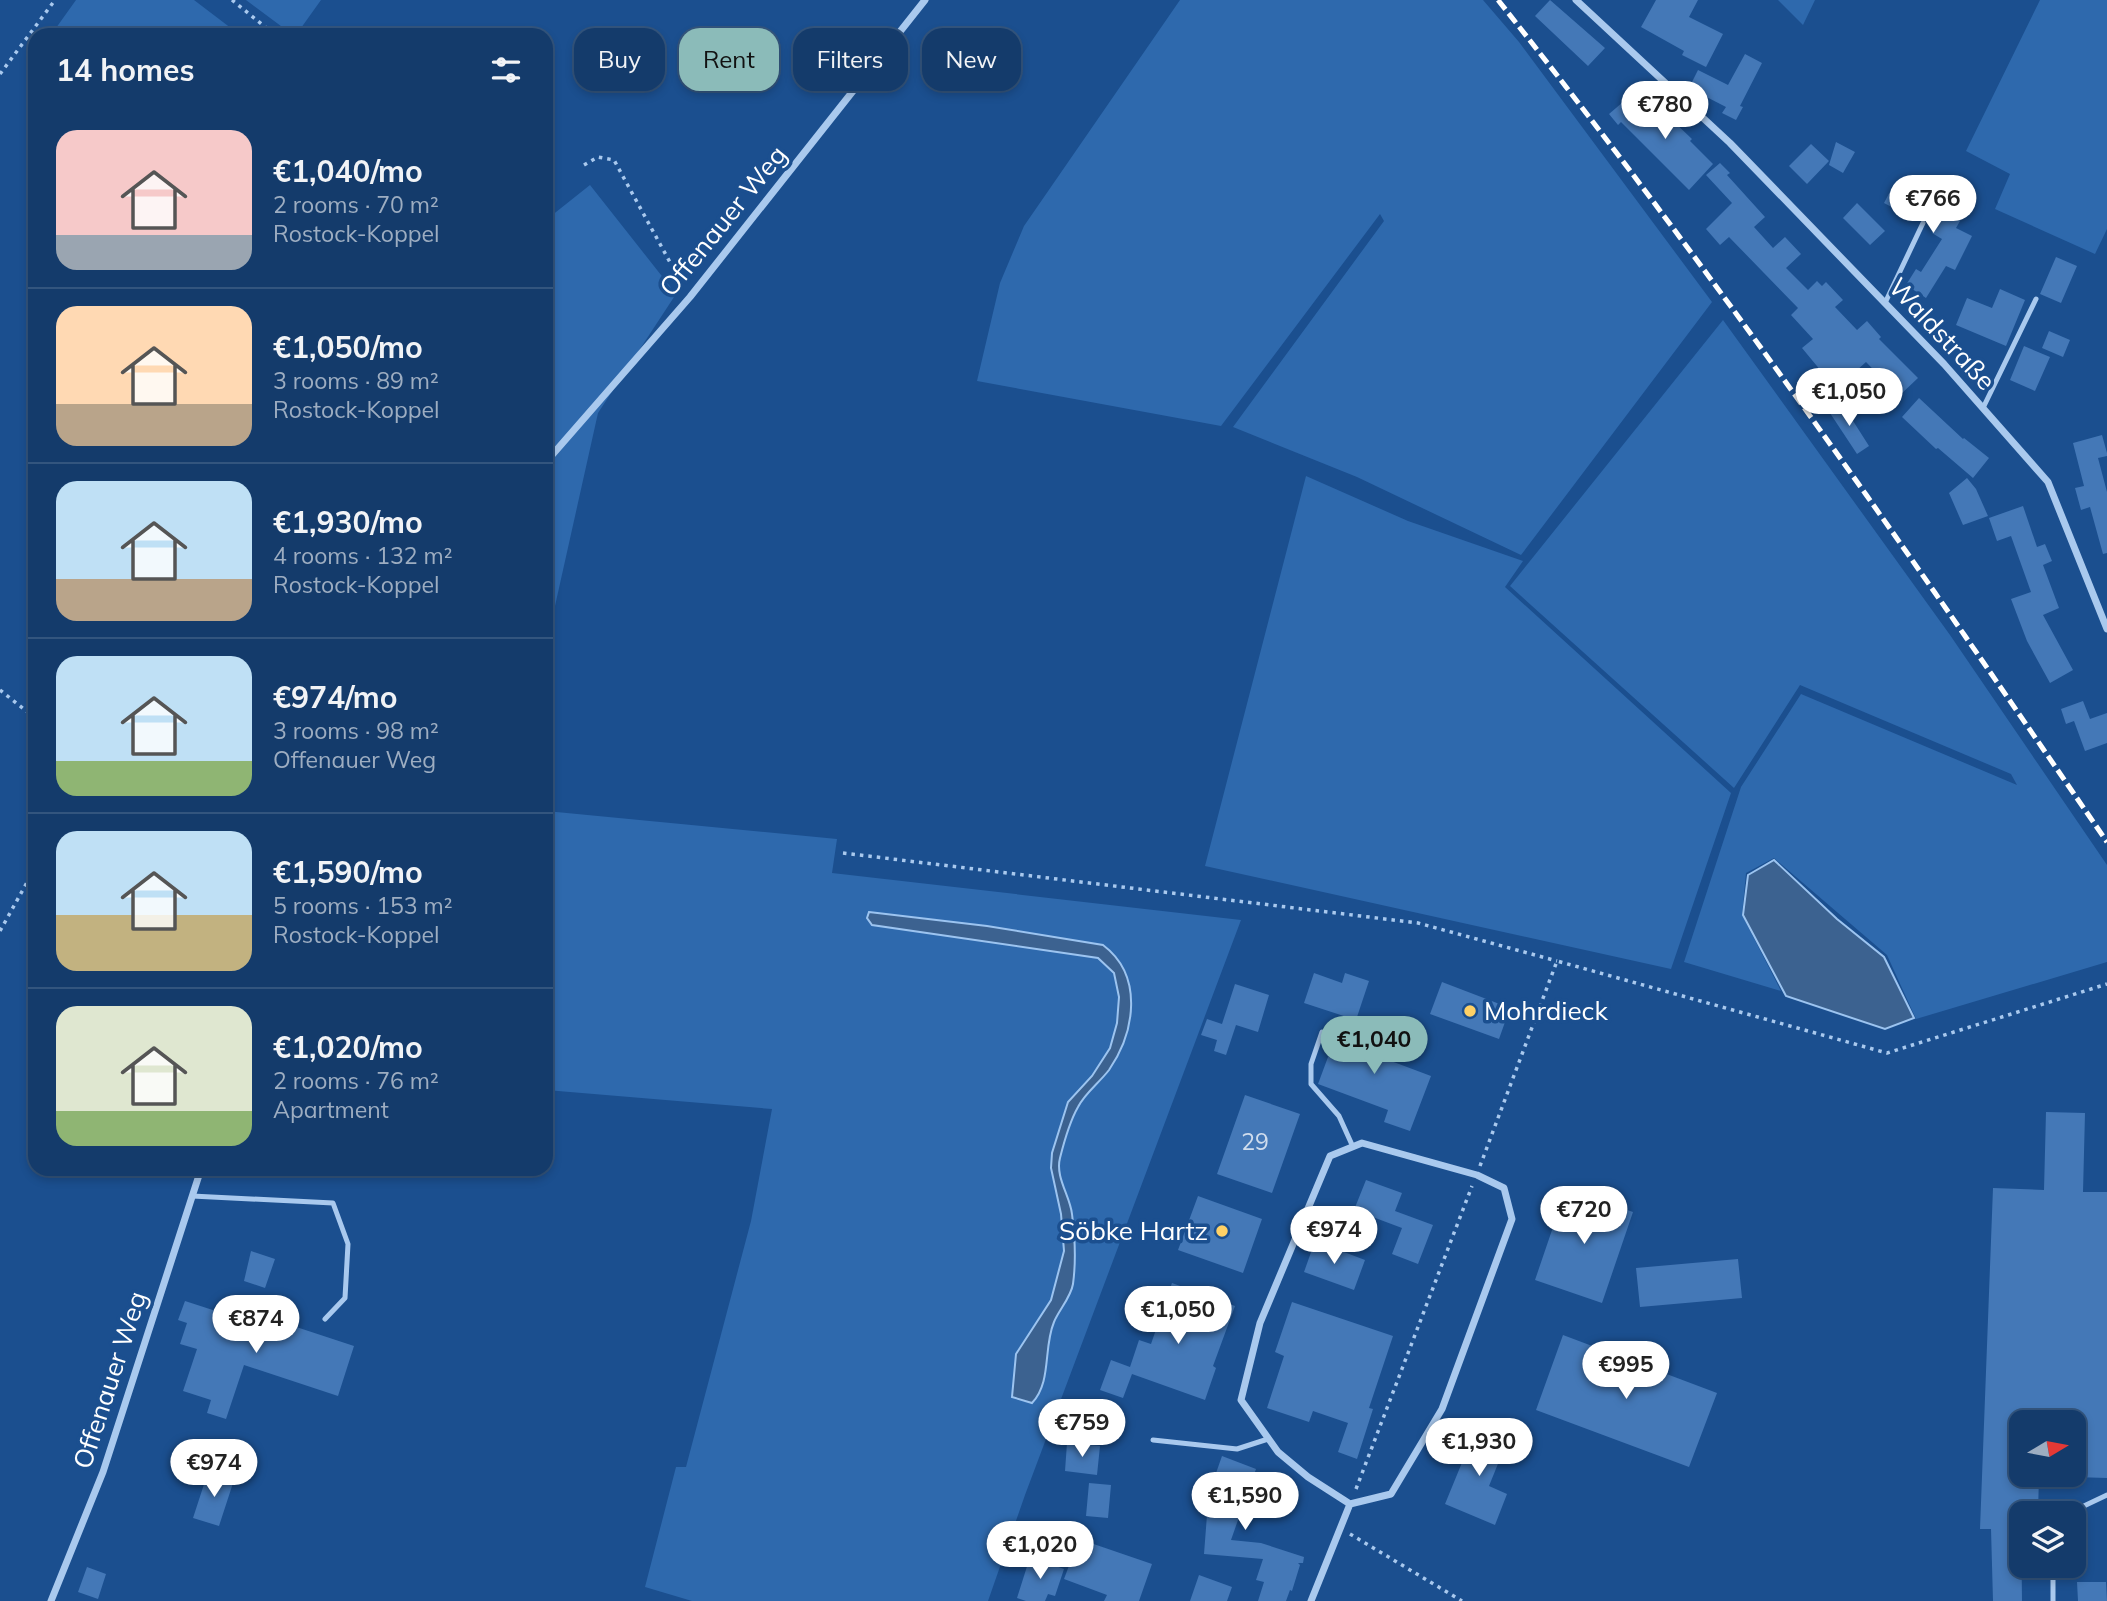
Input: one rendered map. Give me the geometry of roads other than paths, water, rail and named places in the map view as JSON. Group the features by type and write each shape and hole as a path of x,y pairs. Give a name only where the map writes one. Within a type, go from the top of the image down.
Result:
{"street":[{"name":"Offenauer Weg","path":"553,454 690,298 925,0"},
{"name":"Waldstraße","path":"1576,0 1730,144 1885,303 2048,482 2105,617 2107,629"},
{"path":"1362,1143 1477,1175 1504,1188 1512,1219 1442,1409 1391,1494 1350,1504 1278,1452 1241,1400 1260,1323 1330,1156 1353,1147 1362,1143"},
{"name":"Offenauer Weg","path":"51,1601 103,1472 199,1176"},
{"path":"1311,1601 1350,1504"}],"lane":[{"path":"1885,303 1923,223"},
{"path":"1983,408 2036,299"},
{"path":"1322,1032 1311,1064 1311,1084 1339,1116 1353,1147"},
{"path":"192,1196 333,1203 348,1244 345,1298 325,1319"},
{"path":"1153,1440 1237,1449 1268,1439"},
{"path":"2086,1504 2107,1494"},
{"path":"2053,1578 2053,1601"}],"railway":[{"path":"1498,0 1578,102 1810,415 2107,842"}],"place":[{"name":"Mohrdieck","path":"1470,1011"},
{"name":"Söbke Hartz","path":"1222,1231"}]}
